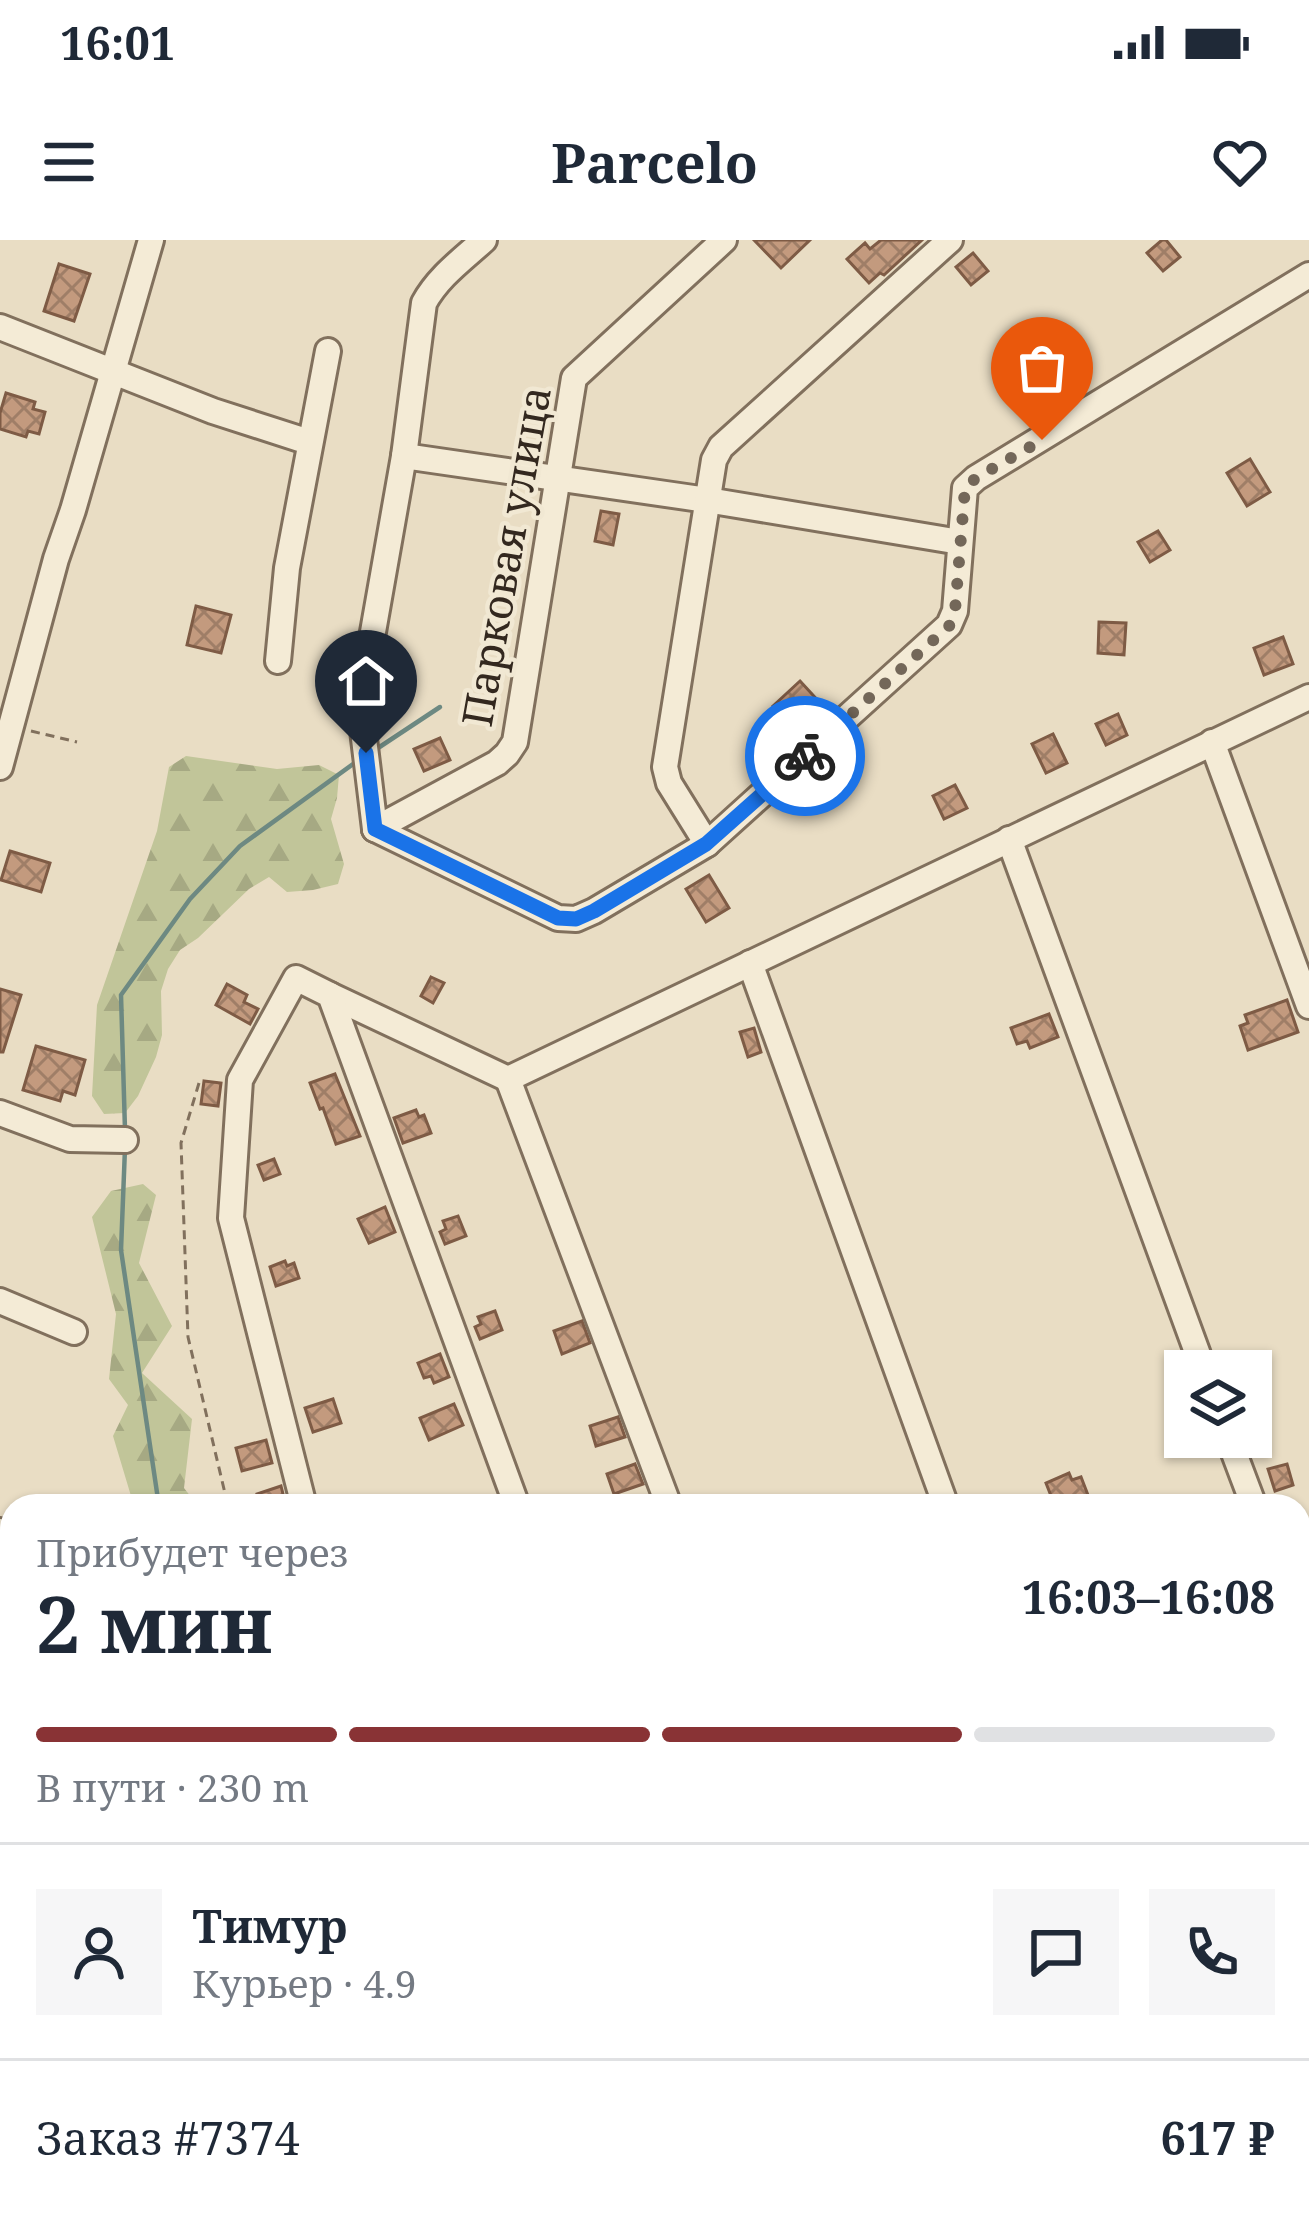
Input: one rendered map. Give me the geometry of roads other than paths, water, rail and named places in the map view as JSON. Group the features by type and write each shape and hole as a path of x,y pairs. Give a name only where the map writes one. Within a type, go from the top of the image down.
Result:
{"street":[{"path":"0,767 151,240"},
{"path":"484,240 432,289 424,303 361,715 375,829 558,918 576,919 706,844 950,625 965,488 976,478 1309,274"},
{"name":"Парковая улица","path":"375,829 497,763 515,742 574,378 724,240"},
{"path":"706,844 669,783 665,767 714,460 721,447 950,240"},
{"path":"0,327 213,411 310,442"},
{"path":"278,661 287,568 328,351"},
{"path":"404,456 960,542"},
{"path":"508,1079 1309,697"},
{"path":"1212,742 1309,1006"},
{"path":"1009,839 1196,1350"},
{"path":"750,963 942,1494"},
{"path":"301,1494 231,1218 240,1080 296,979 508,1079 664,1494"},
{"path":"330,995 513,1494"},
{"path":"0,1113 70,1139 125,1140"},
{"path":"0,1300 74,1331"},
{"path":"1236,1458 1249,1494"}],"waterway":[{"path":"375,750 440,707"},
{"path":"125,1130 121,995 190,899 240,846 360,759"},
{"path":"125,1148 121,1250 157,1494"}]}
